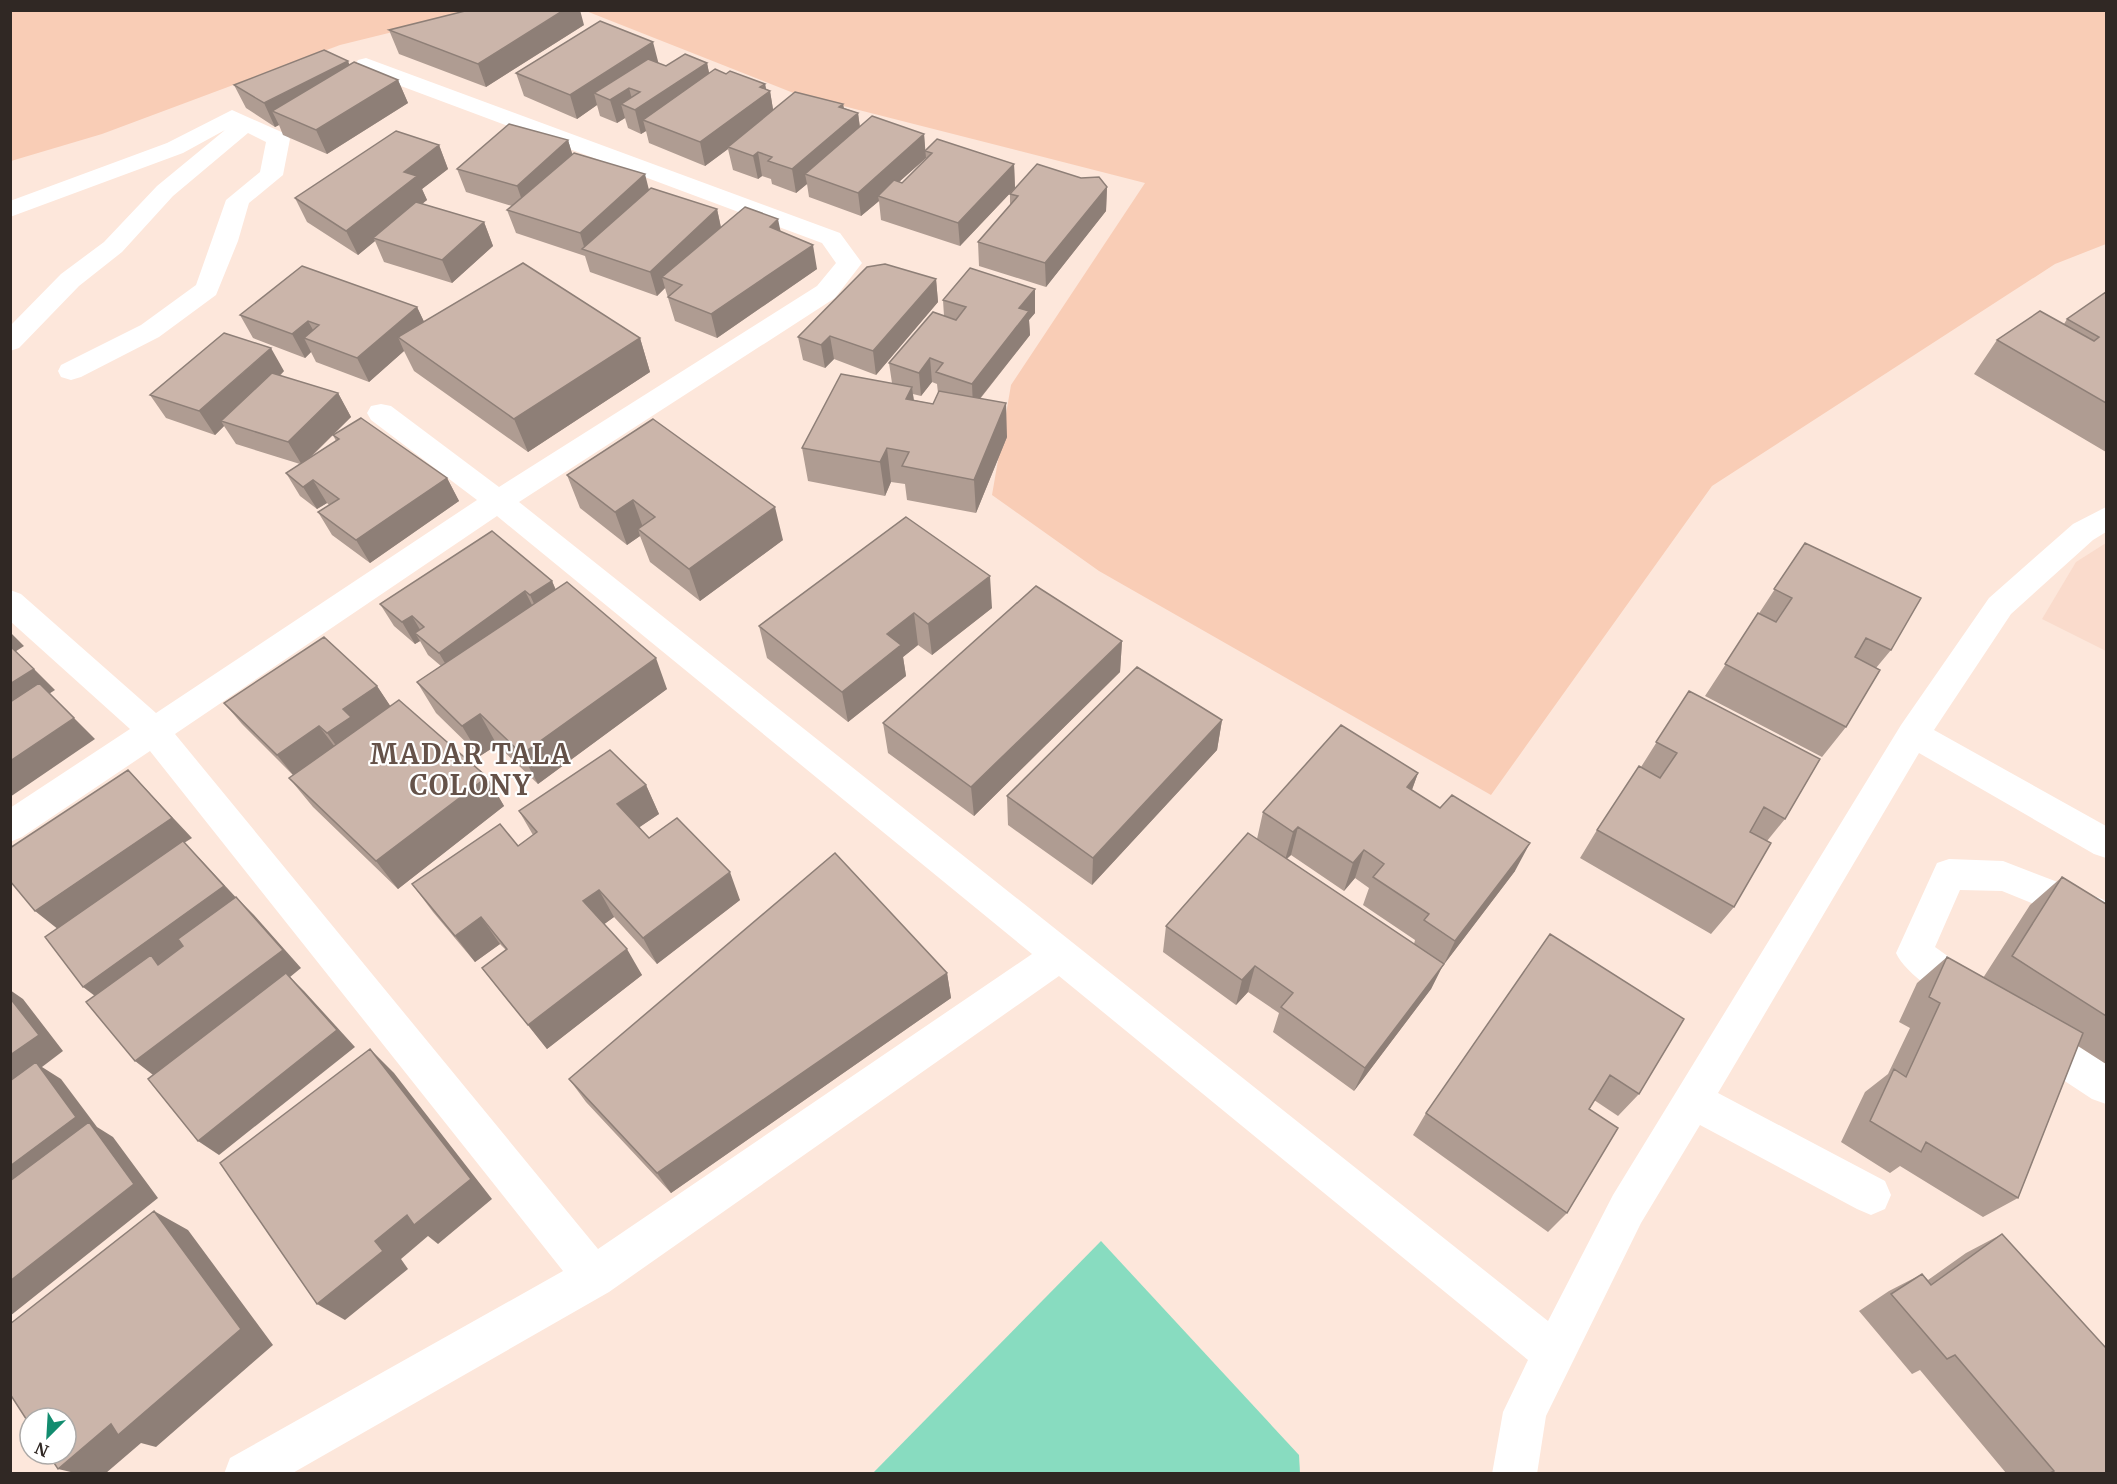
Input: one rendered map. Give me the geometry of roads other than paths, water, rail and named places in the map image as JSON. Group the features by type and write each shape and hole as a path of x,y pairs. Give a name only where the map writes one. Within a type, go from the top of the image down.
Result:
{"street":[{"path":"10,827 498,501 826,292 849,263 831,238 366,65"},
{"path":"10,210 175,148 232,117 278,139 271,175 238,200 226,242 207,289 150,331 71,371"},
{"path":"10,342 70,280 113,247 165,191 246,124"},
{"path":"381,413 498,501 1555,1354"},
{"path":"1514,1473 1525,1412 1627,1209 1913,734 2000,606 2098,532"},
{"path":"10,602 154,731 594,1277"},
{"path":"1913,734 2106,843"},
{"path":"2106,922 2089,910 2003,876 1949,874 1914,953 2106,1086"},
{"path":"246,1473 594,1277 1060,955"},
{"path":"1692,1100 1871,1195"}],"district":[{"name":"MADAR TALA COLONY","path":"471,770"}]}
